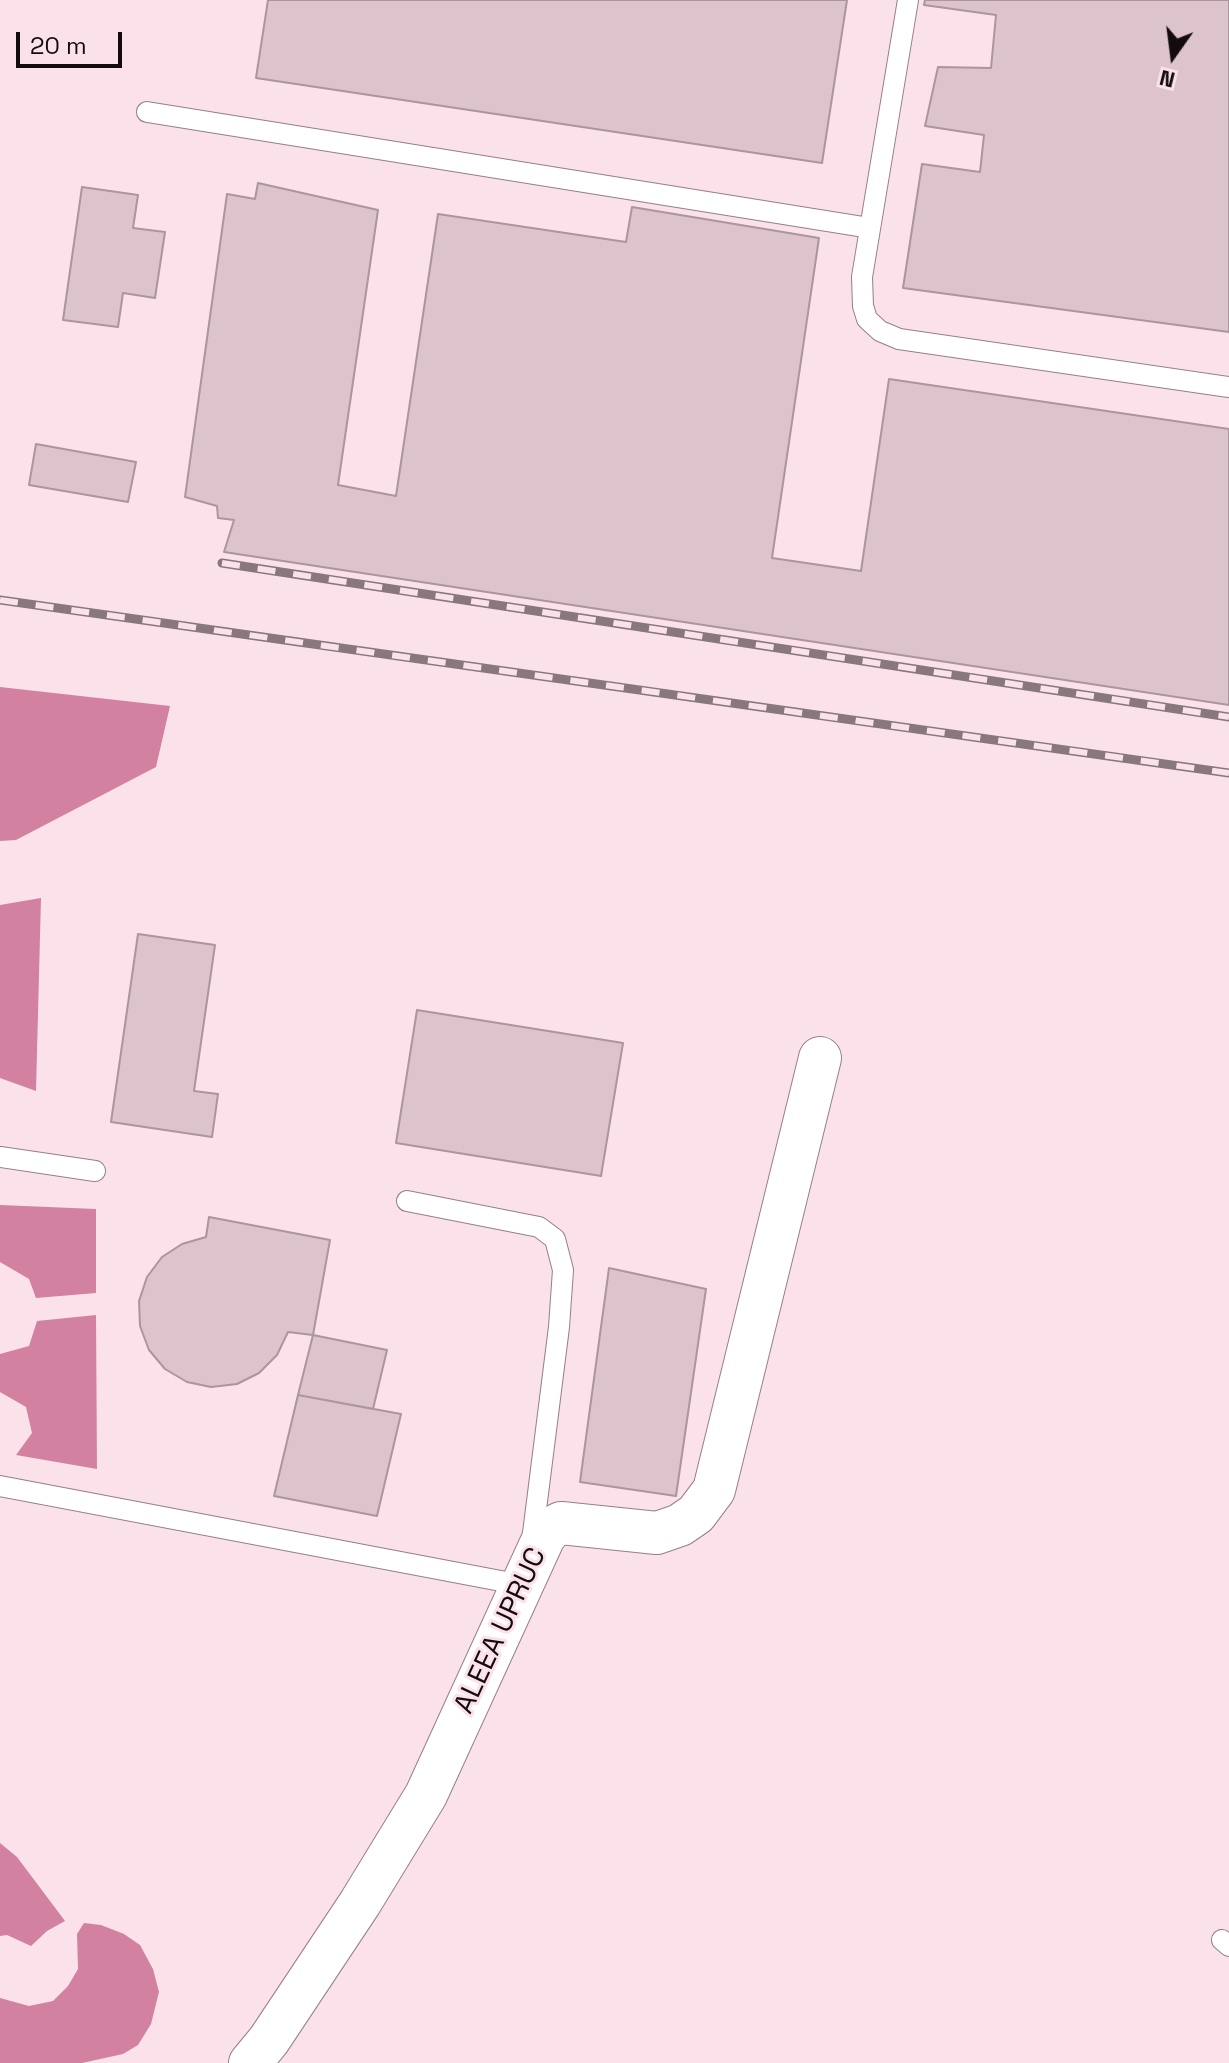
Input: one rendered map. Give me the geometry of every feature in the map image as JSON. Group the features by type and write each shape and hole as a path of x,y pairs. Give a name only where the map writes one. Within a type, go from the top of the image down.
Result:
{"street":[{"name":"ALEEA UPRUC","path":"250,2063 269,2040 344,1928 426,1795 544,1537 551,1528 561,1523 657,1533 680,1525 696,1514 714,1490 820,1058"}],"lane":[{"path":"908,0 862,277 863,306 867,319 880,331 899,339 1229,387"},
{"path":"147,112 870,228"},
{"path":"0,1157 95,1171"},
{"path":"0,1486 525,1579 559,1327 563,1270 555,1239 539,1227 407,1201"}],"shaded area":[{"path":"0,687 170,706 156,767 16,840 0,841"},
{"path":"41,898 36,1091 0,1078 0,905"},
{"path":"0,1205 96,1209 96,1293 36,1298 29,1279 0,1262"},
{"path":"96,1315 97,1469 16,1455 32,1433 26,1407 0,1392 0,1354 29,1346 37,1321"},
{"path":"0,1843 17,1857 65,1921 47,1931 31,1946 7,1935 0,1936"},
{"path":"84,1923 101,1925 124,1934 140,1945 153,1969 159,1992 151,2024 138,2045 123,2054 82,2063 0,2063 0,1998 29,2006 53,2001 68,1986 78,1969 77,1934"}],"building":[{"path":"268,0 847,0 822,163 256,78"},
{"path":"925,0 1229,0 1229,332 903,288 922,164 980,172 984,135 925,126 938,67 991,68 996,15 924,5"},
{"path":"258,183 378,210 338,485 396,496 438,214 626,242 632,207 819,238 772,558 861,571 889,379 1229,429 1229,705 224,552 234,520 218,518 217,506 185,497 227,194 255,199"},
{"path":"82,187 138,195 133,228 165,232 155,298 123,293 118,327 63,320"},
{"path":"36,444 136,462 128,502 29,485"},
{"path":"138,934 215,945 194,1091 218,1094 212,1137 111,1122"},
{"path":"417,1010 623,1043 601,1176 396,1143"},
{"path":"209,1217 330,1240 313,1335 288,1332 277,1355 259,1373 237,1384 211,1387 187,1382 165,1369 149,1350 140,1326 139,1301 147,1277 162,1257 182,1244 206,1237"},
{"path":"609,1268 706,1289 676,1496 580,1482"},
{"path":"313,1335 387,1350 373,1409 298,1395"},
{"path":"298,1395 401,1414 377,1516 274,1496"}],"railway":[{"path":"222,563 1229,717"},
{"path":"0,600 1229,773"}]}
